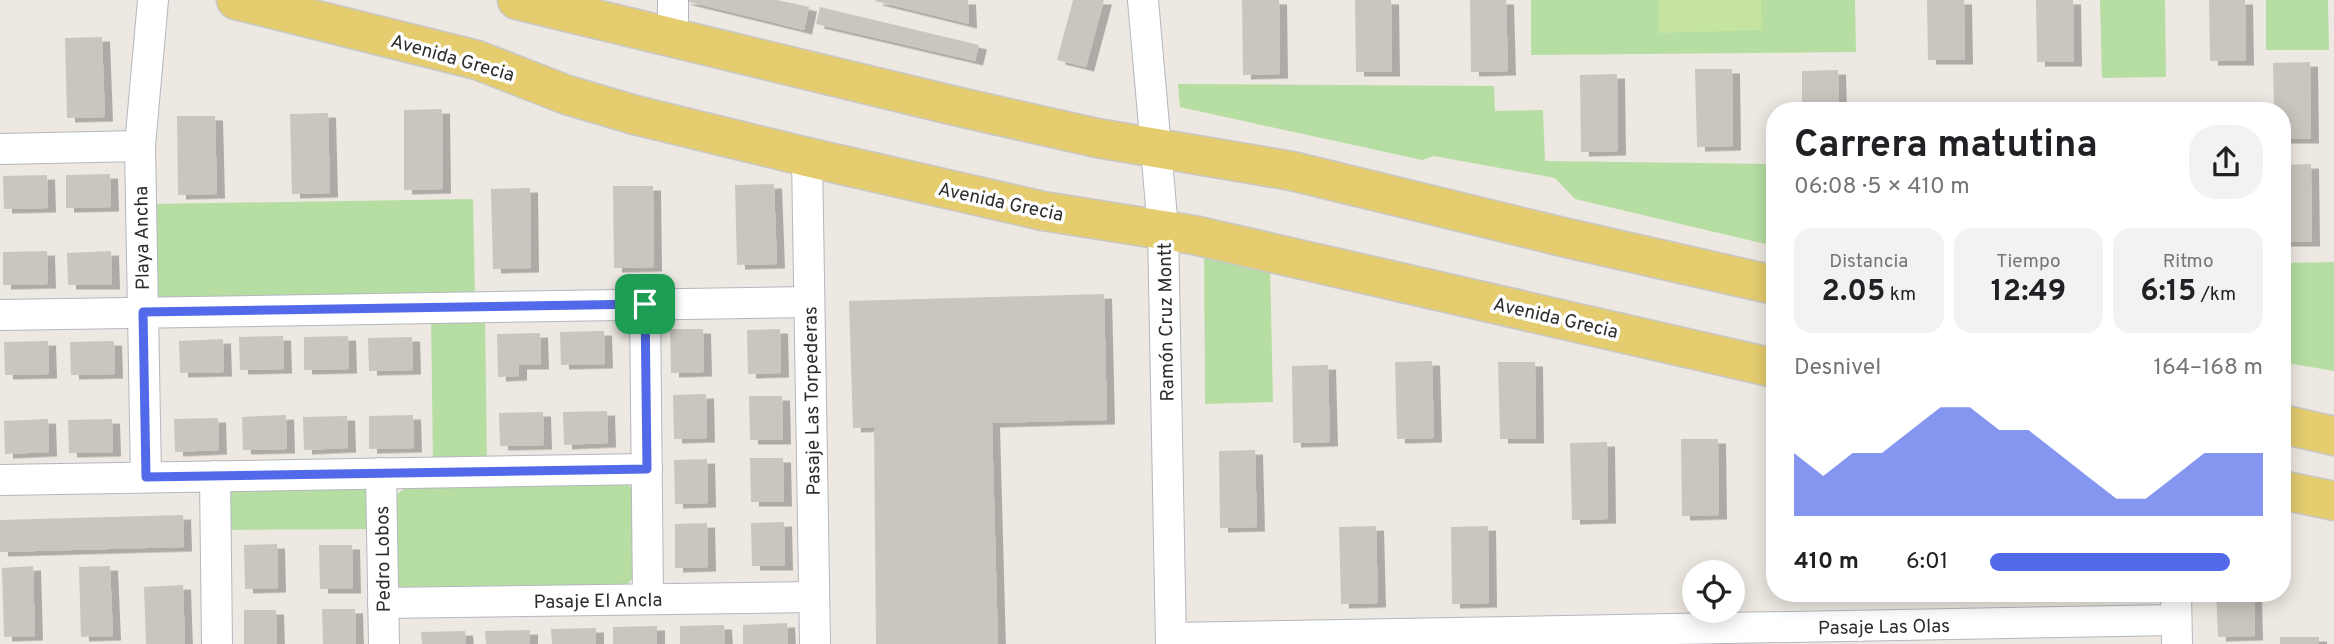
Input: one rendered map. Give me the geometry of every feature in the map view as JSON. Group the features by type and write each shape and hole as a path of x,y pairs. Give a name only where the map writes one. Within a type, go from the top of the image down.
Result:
{"main road":[{"name":"Avenida Grecia","path":"236,0 477,60 567,95 635,115 807,157 1043,211 1163,229 1766,366"},
{"path":"517,0 951,105 1097,138 1303,173 1567,239 1766,283"},
{"path":"2291,426 2334,436"},
{"path":"2291,492 2334,500"}],"street":[{"name":"Playa Ancha","path":"146,477 139,146 153,0"},
{"path":"673,0 673,39"},
{"name":"Ramón Cruz Montt","path":"1143,0 1163,229 1171,641"},
{"path":"0,149 139,146"},
{"name":"Pasaje Las Torpederas","path":"807,157 814,644"},
{"path":"0,315 809,302"},
{"path":"645,304 648,599"},
{"path":"0,480 647,469"},
{"name":"Pedro Lobos","path":"381,473 384,644"},
{"path":"215,476 217,644"},
{"name":"Pasaje El Ancla","path":"383,603 814,597"},
{"name":"Pasaje Las Olas","path":"1171,641 1688,637 2176,619"}],"green space":[{"path":"1531,0 1855,0 1856,52 1531,55"},
{"path":"1658,0 1761,0 1762,30 1659,33"},
{"path":"2100,0 2165,0 2166,77 2102,78"},
{"path":"2266,0 2328,0 2329,50 2266,50"},
{"path":"1178,84 1494,86 1495,111 1543,110 1545,161 1766,164 1766,244 1575,199 1555,178 1434,156 1422,160 1180,107"},
{"path":"473,199 475,298 152,303 150,204"},
{"path":"1204,249 1270,263 1273,402 1205,404"},
{"path":"2334,262 2334,371 2291,364 2291,263"},
{"path":"431,315 485,315 487,463 433,464"},
{"path":"621,479 636,492 637,572 628,584 408,591 395,584 394,497 407,486"},
{"path":"357,482 373,495 373,529 225,530 224,483"}],"building":[{"path":"681,0 777,0 809,7 804,30"},
{"path":"968,0 969,24 875,1"},
{"path":"1073,0 1104,0 1086,67 1057,60"},
{"path":"1242,0 1279,0 1280,74 1243,75"},
{"path":"1355,0 1391,0 1392,72 1356,72"},
{"path":"1470,0 1506,0 1508,71 1471,72"},
{"path":"1927,0 1964,0 1965,60 1928,60"},
{"path":"2036,0 2073,0 2074,62 2037,62"},
{"path":"2209,0 2245,0 2246,61 2210,61"},
{"path":"820,7 979,45 975,61 816,24"},
{"path":"102,37 105,117 67,118 65,38"},
{"path":"2310,62 2311,139 2291,139 2291,102 2274,102 2273,63"},
{"path":"1695,69 1732,69 1733,146 1697,147"},
{"path":"1838,70 1839,102 1802,102 1802,71"},
{"path":"1617,74 1618,151 1581,152 1580,75"},
{"path":"442,109 443,189 404,190 404,110"},
{"path":"328,113 330,193 292,194 290,114"},
{"path":"177,116 215,116 217,194 178,195"},
{"path":"2311,164 2312,242 2291,242 2291,165"},
{"path":"110,174 111,207 66,208 66,175"},
{"path":"47,175 48,208 4,209 3,176"},
{"path":"774,184 777,264 737,265 735,185"},
{"path":"613,186 653,186 654,267 614,268"},
{"path":"530,188 531,268 493,269 491,189"},
{"path":"47,251 48,284 3,285 3,252"},
{"path":"111,251 112,285 68,285 67,253"},
{"path":"1104,294 1107,420 992,423 998,644 876,644 874,427 853,428 849,301"},
{"path":"670,329 703,329 704,372 671,373"},
{"path":"780,329 781,373 748,374 747,330"},
{"path":"604,331 605,364 561,365 560,332"},
{"path":"540,333 541,365 519,365 519,376 498,377 497,334"},
{"path":"283,336 284,369 240,370 239,337"},
{"path":"348,336 349,369 304,370 304,337"},
{"path":"412,337 413,370 369,371 368,338"},
{"path":"223,339 224,372 180,373 179,341"},
{"path":"48,341 49,374 5,375 4,342"},
{"path":"114,341 115,374 71,375 70,342"},
{"path":"1432,361 1434,438 1397,439 1395,362"},
{"path":"1498,362 1535,362 1536,439 1500,439"},
{"path":"1328,365 1330,442 1293,443 1292,366"},
{"path":"706,394 707,438 674,439 673,395"},
{"path":"749,396 782,396 783,440 750,440"},
{"path":"607,411 608,443 564,445 563,412"},
{"path":"543,412 544,445 500,446 499,413"},
{"path":"286,415 287,449 243,450 242,417"},
{"path":"413,415 414,448 369,449 369,416"},
{"path":"347,416 348,448 304,450 303,417"},
{"path":"218,418 219,450 175,452 174,419"},
{"path":"48,419 49,452 5,454 4,421"},
{"path":"112,419 113,452 69,453 68,420"},
{"path":"1681,439 1718,439 1719,515 1682,516"},
{"path":"1607,442 1608,519 1572,520 1570,443"},
{"path":"1255,450 1257,527 1220,528 1219,451"},
{"path":"750,458 783,458 784,502 751,502"},
{"path":"707,459 708,503 675,504 674,460"},
{"path":"183,515 184,547 0,552 0,520"},
{"path":"784,522 785,566 752,566 751,523"},
{"path":"707,523 708,567 675,568 675,524"},
{"path":"1376,526 1378,603 1341,604 1339,527"},
{"path":"1488,526 1489,603 1452,604 1451,527"},
{"path":"277,544 278,588 245,589 244,545"},
{"path":"319,545 352,545 353,589 320,589"},
{"path":"33,566 35,636 4,637 2,568"},
{"path":"110,566 113,636 81,637 79,567"},
{"path":"183,585 185,644 146,644 144,587"},
{"path":"2216,602 2254,602 2255,636 2218,637"},
{"path":"322,609 355,609 356,644 323,644"},
{"path":"244,610 276,610 277,644 244,644"},
{"path":"787,623 788,644 743,644 743,625"},
{"path":"724,625 725,644 680,644 680,626"},
{"path":"657,626 657,644 613,644 613,627"},
{"path":"596,628 596,644 552,644 551,629"},
{"path":"530,630 530,644 486,644 485,631"},
{"path":"465,631 466,644 422,644 421,632"},
{"path":"2280,637 2319,637 2319,644 2280,644"}],"route":[{"path":"645,304 647,469 146,477 143,312 645,304"}]}
